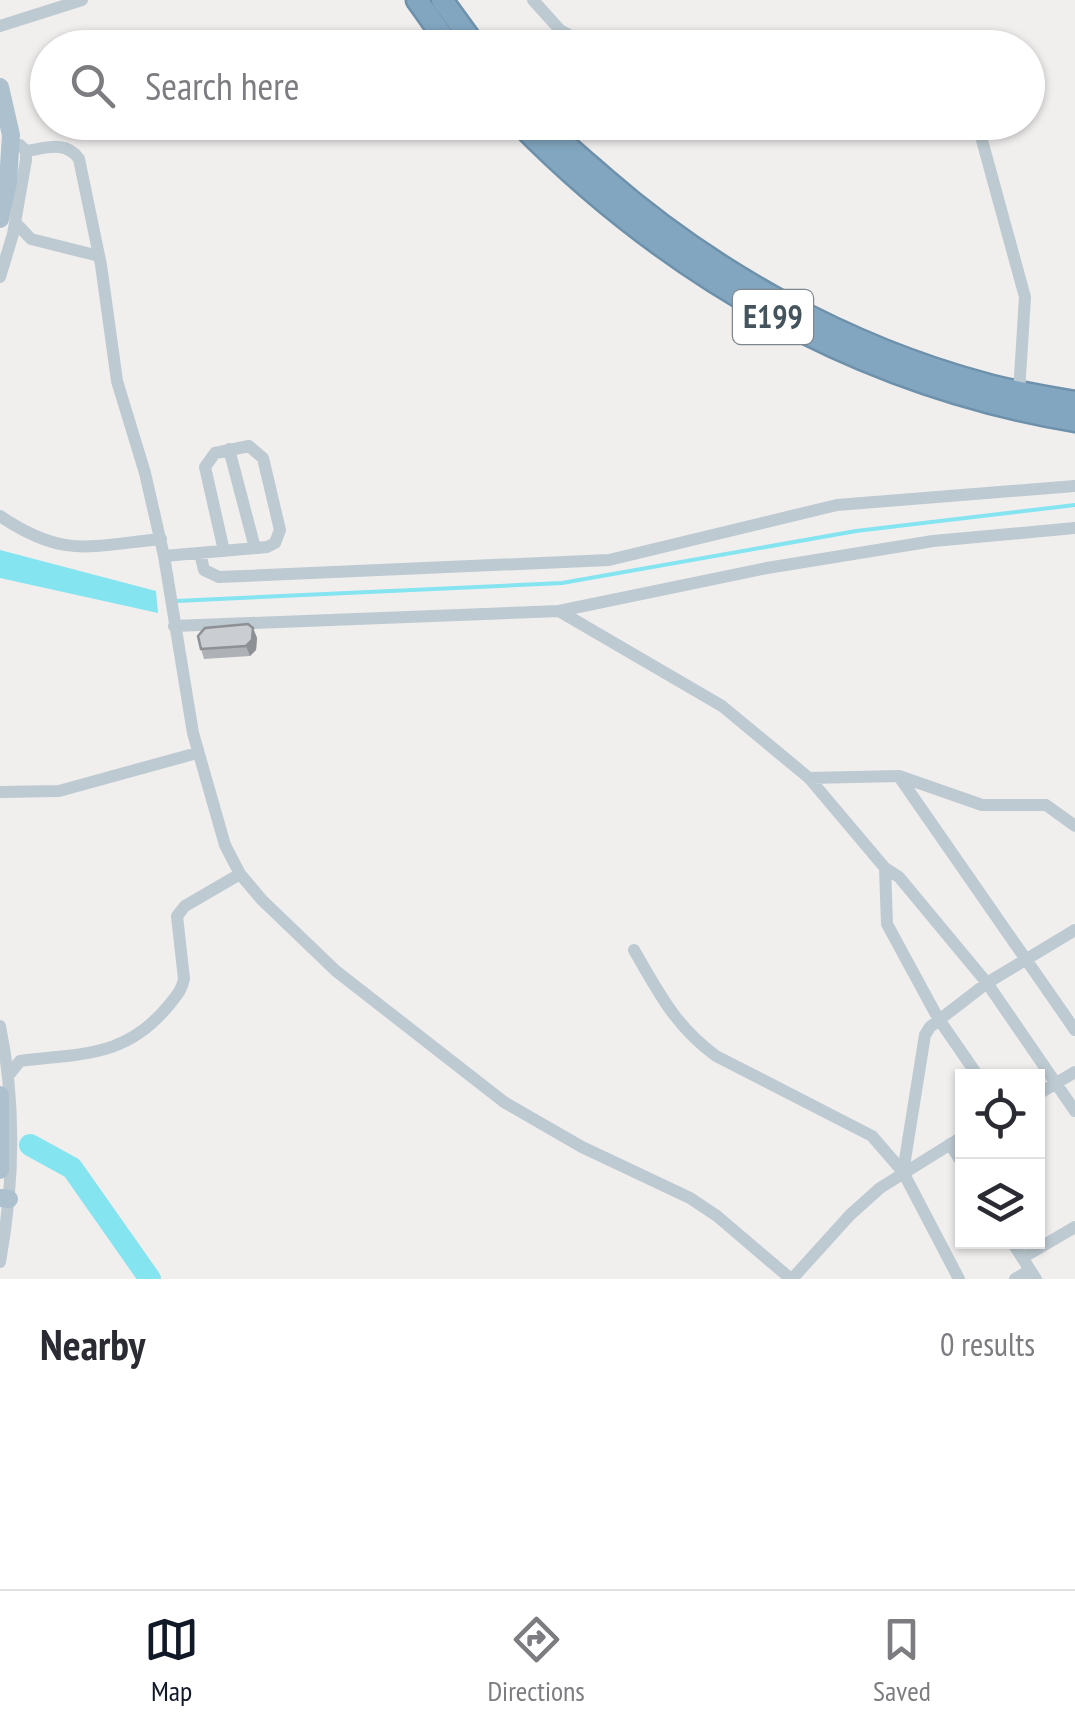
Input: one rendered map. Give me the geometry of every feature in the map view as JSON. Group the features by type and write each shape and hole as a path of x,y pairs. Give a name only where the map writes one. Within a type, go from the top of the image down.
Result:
{"highway":[{"path":"417,0 438,30"},
{"path":"442,0 464,30"},
{"name":"E199","path":"538,140 640,233 754,308 827,345 918,383 992,405 1075,421"},
{"name":"E199","path":"563,140 650,218 760,289 832,326 928,366 1020,392 1075,402"}],"main road":[{"path":"0,87 11,135 8,220"},
{"path":"0,1095 0,1170"}],"street":[{"path":"0,26 82,0"},
{"path":"533,0 560,30"},
{"path":"11,135 26,151"},
{"path":"982,140 1025,297 1020,392"},
{"path":"26,151 66,146 79,159 122,402 161,539 197,753 225,845 240,874 262,900 336,971 504,1102 582,1148 690,1198 792,1279 850,1215 903,1172 955,1142"},
{"path":"0,277 8,250 8,220 26,151"},
{"path":"8,220 30,239 99,256"},
{"path":"8,250 30,239"},
{"path":"164,556 224,551 271,546 278,539 280,530 263,458 249,446 211,456 205,466 224,551"},
{"path":"228,449 255,548"},
{"path":"200,553 204,570 219,577 609,560 837,505 1075,486"},
{"path":"0,516 45,543 72,548 161,539"},
{"path":"174,626 559,611 768,568 933,541 1075,528"},
{"path":"559,611 722,706 809,778 987,984 1075,1111"},
{"path":"0,792 59,791 197,753"},
{"path":"809,778 899,776 982,805 1046,805 1075,826"},
{"path":"899,776 1075,1030"},
{"path":"885,868 887,924 938,1018 973,1069"},
{"path":"8,1076 20,1061 115,1048 160,1016 182,988 184,978 179,911 240,874"},
{"path":"903,1172 925,1035 938,1018 1075,930"},
{"path":"634,950 672,1016 696,1041 716,1056 866,1131 903,1172 960,1279"},
{"path":"0,1026 8,1076 12,1156 4,1199 0,1262"},
{"path":"4,1049 20,1061"},
{"path":"1045,1090 1075,1072"},
{"path":"1015,1279 1075,1227"}],"water":[{"path":"0,550 156,591 158,613 0,578"}],"building":[{"path":"248,624 253,628 252,640 246,646 201,649 198,636 205,628"}],"waterway":[{"path":"176,601 562,583 856,531 1075,505"},
{"path":"30,1145 72,1168 150,1279"}]}
